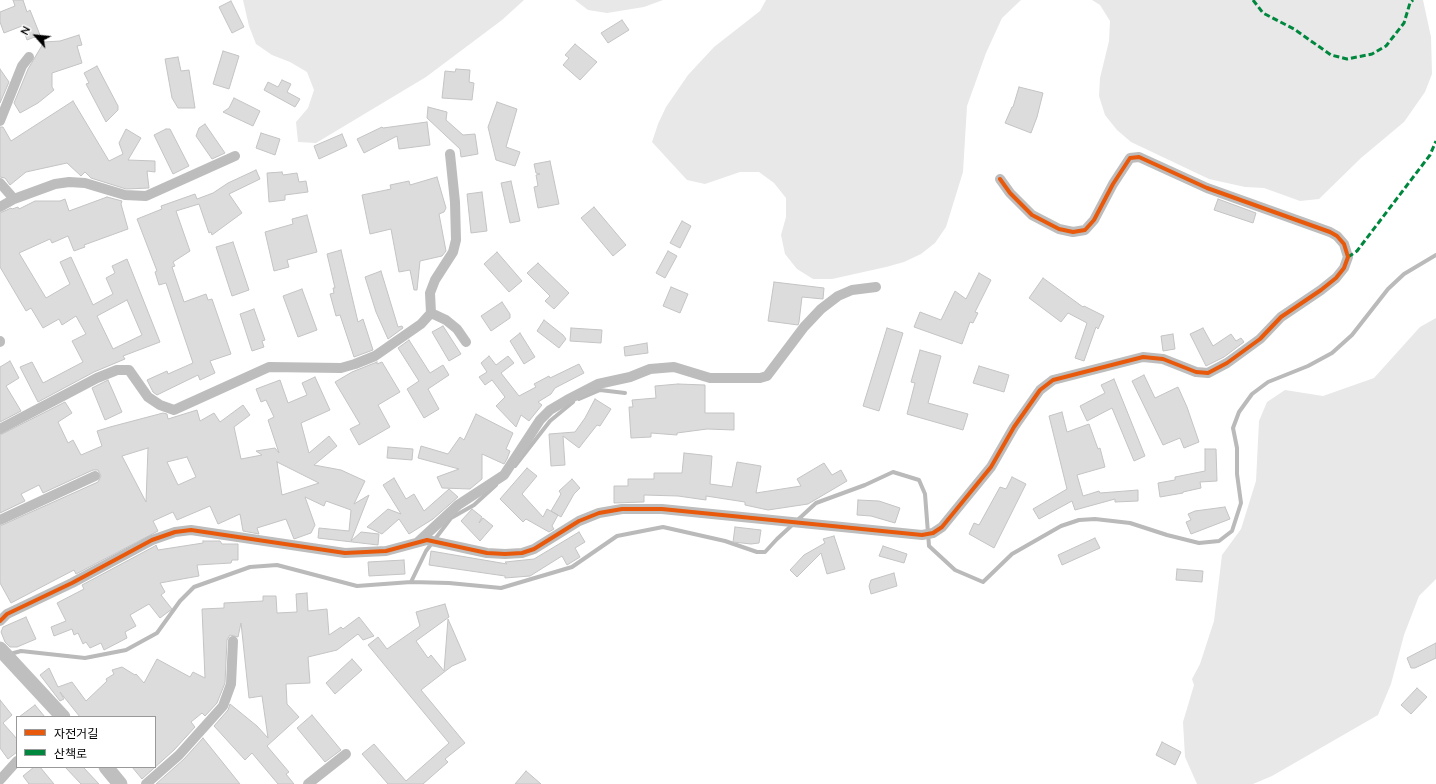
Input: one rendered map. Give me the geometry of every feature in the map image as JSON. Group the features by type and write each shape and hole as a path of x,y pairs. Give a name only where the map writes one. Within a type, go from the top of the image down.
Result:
{"street":[{"path":"0,121 22,66 29,57"},
{"path":"0,429 97,378 117,370 128,370 148,398 160,406 174,410 269,367 341,368 375,356 421,324 431,313 430,293 453,252 456,240 455,202 450,154"},
{"path":"0,207 14,199 55,184 69,182 85,183 125,195 146,196 235,156"},
{"path":"0,621 7,614 72,583 152,540 175,532 191,530 345,553 386,551 423,541 438,542 487,553 506,554 522,553 534,549 579,521 599,513 622,509 662,509 806,522 922,535 933,533 942,527 991,468 1014,427 1040,390 1054,380 1143,357 1163,360 1196,372 1208,373 1227,363 1260,339 1281,316 1322,290 1336,278 1344,268 1348,257 1344,244 1337,236 1330,232 1206,188 1140,157 1130,158 1113,184 1094,220 1085,230 1073,232 1059,229 1032,215 1010,193 1000,179"},
{"path":"0,183 14,199"},
{"path":"423,541 458,505 504,475 540,420 550,410 567,400 598,384 630,377 650,369 674,367 710,378 760,378 767,376 804,327 821,310 838,296 852,290 876,286"},
{"path":"431,313 446,320 457,329 466,342"},
{"path":"0,520 95,476"},
{"path":"146,784 179,755 223,706 231,684 233,641"},
{"path":"0,649 61,716"},
{"path":"308,784 346,754"},
{"path":"0,780 16,763"},
{"path":"107,768 120,784"}],"shaded area":[{"path":"243,0 524,0 502,20 426,77 316,143 298,142 296,122 308,108 314,90 307,72 290,62 272,55 256,44 249,26"},
{"path":"575,0 663,0 644,7 607,13 588,10"},
{"path":"766,0 1021,0 1002,18 986,53 967,106 963,172 946,227 935,243 921,254 904,262 886,267 832,279 813,279 797,269 785,254 781,235 786,217 786,198 774,183 759,172 740,172 705,184 687,180 652,142 666,107 688,75 714,47 760,11"},
{"path":"1092,0 1423,0 1431,37 1432,74 1425,92 1404,122 1361,158 1319,199 1300,201 1264,188 1245,187 1209,179 1131,142 1117,130 1105,115 1099,96 1100,78 1109,41 1110,21 1100,5"},
{"path":"1436,318 1436,579 1419,596 1404,635 1391,684 1378,715 1272,776 1253,784 1197,784 1185,757 1183,722 1194,685 1192,679 1200,664 1214,621 1222,555 1241,529 1256,481 1259,421 1267,402 1285,390 1323,396 1374,378 1420,327"}],"building":[{"path":"13,0 23,0 27,12 30,10 40,35 27,40 22,26 4,33 0,22 0,12 15,6"},
{"path":"231,1 244,27 232,33 219,7"},
{"path":"622,20 629,30 608,43 601,33"},
{"path":"79,35 82,45 77,46 82,63 52,73 52,87 54,90 38,103 20,113 14,103 28,69 44,42 60,41"},
{"path":"575,44 597,62 580,80 563,65 569,58 565,55"},
{"path":"223,51 239,56 229,89 213,84"},
{"path":"178,57 181,71 189,70 195,108 178,108 172,98 165,59"},
{"path":"97,66 118,106 118,110 106,122 86,84 89,83 84,73"},
{"path":"0,69 9,82 0,103"},
{"path":"456,69 470,70 469,82 474,83 472,100 442,98 445,71 455,72"},
{"path":"282,80 291,84 287,92 300,99 295,107 264,90 268,82 278,87"},
{"path":"1019,87 1043,93 1031,133 1005,123 1013,107"},
{"path":"234,98 260,111 253,126 223,112 229,108"},
{"path":"73,101 109,161 123,154 119,143 126,129 141,138 128,160 155,161 155,172 147,171 149,188 126,189 91,178 85,172 81,176 67,163 26,172 10,185 5,178 0,177 0,127 3,127 11,141"},
{"path":"497,102 517,109 506,147 520,152 515,166 496,160 488,127"},
{"path":"428,107 447,112 446,120 463,135 475,134 478,154 461,157 460,149 427,118"},
{"path":"427,122 430,145 399,149 397,136 364,153 357,139 382,127"},
{"path":"205,124 225,153 212,159 196,136 199,128"},
{"path":"166,129 170,129 189,166 173,174 154,135"},
{"path":"261,133 280,139 275,155 256,148"},
{"path":"342,134 347,146 319,159 314,146"},
{"path":"550,161 559,204 538,208 534,187 538,186 536,175 540,174 536,173 534,164"},
{"path":"256,170 260,179 229,194 242,213 212,235 211,232 209,233 199,204 176,211 190,251 173,262 175,266 172,267 184,302 206,294 208,300 212,299 231,354 210,361 215,373 200,380 198,375 157,395 153,392 147,380 167,371 168,374 193,363 166,283 159,285 155,272 157,271 137,219 162,209 161,206 195,194 197,199 213,193 228,183"},
{"path":"282,172 283,175 297,173 299,182 306,181 308,192 285,195 285,200 269,202 267,173"},
{"path":"437,177 446,208 444,212 439,214 446,251 442,256 420,261 417,290 414,290 410,270 399,272 391,229 370,234 362,195 391,189 390,185 409,181 410,185"},
{"path":"511,181 520,221 510,223 501,183"},
{"path":"482,192 487,231 471,233 467,194"},
{"path":"107,197 122,201 121,204 128,229 84,245 85,247 74,251 68,236 52,243 50,239 19,253 46,298 70,284 60,262 71,257 93,305 113,294 106,278 115,273 112,266 127,259 160,342 123,356 125,359 94,372 38,402 20,367 32,362 43,383 83,362 72,341 86,334 76,316 62,325 59,319 43,328 31,308 26,311 0,267 0,213 11,208 18,207 19,209 35,201 60,201 65,199 69,211","holes":["127,300 142,335 113,349 97,316"]},
{"path":"1218,199 1256,213 1253,223 1214,210"},
{"path":"594,207 626,245 613,256 581,218"},
{"path":"307,215 317,252 287,260 289,267 274,271 265,232 293,224 292,219"},
{"path":"682,221 691,226 680,248 670,243"},
{"path":"233,242 249,290 232,296 216,247"},
{"path":"341,250 358,322 363,319 373,350 354,357 340,315 336,316 330,294 334,293 333,288 335,288 327,254"},
{"path":"668,251 677,256 665,278 656,273"},
{"path":"497,252 522,281 509,292 484,264"},
{"path":"538,263 569,293 554,309 545,301 550,296 527,273"},
{"path":"381,271 398,327 402,326 403,328 388,339 376,312 365,277"},
{"path":"979,273 991,280 975,312 978,313 973,323 970,322 962,344 914,327 920,312 941,320 955,291 966,299"},
{"path":"1043,278 1083,307 1084,306 1104,316 1098,329 1096,327 1084,361 1075,358 1087,323 1068,313 1061,322 1029,298"},
{"path":"774,282 824,288 823,299 802,297 798,325 768,321"},
{"path":"671,287 688,294 680,313 663,306"},
{"path":"302,289 317,330 298,337 283,296"},
{"path":"502,302 510,314 510,318 491,331 481,316"},
{"path":"254,309 265,340 262,341 264,347 252,351 240,314"},
{"path":"544,320 566,339 559,348 537,331"},
{"path":"443,326 461,354 449,361 432,332"},
{"path":"571,328 602,330 601,343 570,341"},
{"path":"887,328 903,333 879,411 863,406"},
{"path":"1203,328 1213,346 1231,334 1236,341 1241,338 1244,342 1224,357 1206,366 1190,334"},
{"path":"520,333 535,357 524,364 510,341"},
{"path":"1173,334 1175,349 1163,351 1161,336"},
{"path":"409,340 430,373 443,365 449,375 428,389 439,409 424,418 407,389 419,381 398,348"},
{"path":"647,343 648,353 625,356 624,347"},
{"path":"920,350 941,356 928,403 968,414 963,430 907,414 915,383 911,382"},
{"path":"489,356 496,365 508,356 514,363 501,373 519,396 536,387 534,384 549,376 550,378 579,364 584,373 555,388 551,394 538,402 542,405 529,421 521,415 516,427 496,406 505,397 492,380 485,385 479,377 487,372 481,363"},
{"path":"10,361 19,378 6,386 21,411 0,422 0,367"},
{"path":"377,362 377,364 382,362 400,392 378,405 390,427 359,445 350,429 360,424 335,382 352,372"},
{"path":"979,366 1009,375 1004,392 973,383"},
{"path":"1144,375 1155,398 1178,387 1187,407 1199,442 1184,448 1180,438 1163,445 1132,381"},
{"path":"315,377 330,410 301,423 309,453 329,436 337,446 314,465 341,470 365,481 354,504 369,495 351,541 361,532 379,534 378,545 318,538 319,528 349,531 351,510 326,501 324,506 305,497 315,525 311,533 294,539 286,519 257,528 259,534 243,531 240,514 218,524 210,506 177,520 173,512 153,521 158,531 76,574 74,570 11,603 0,583 0,526 98,482 101,476 98,470 93,470 43,493 39,485 21,494 25,501 0,513 0,435 65,402 72,413 58,422 68,443 73,440 81,455 102,446 97,431 163,413 167,414 168,419 197,410 200,421 214,413 220,422 243,405 250,415 234,427 241,459 262,455 256,451 275,448 279,453 268,420 274,417 266,400 261,402 256,389 280,380 288,403 307,395 302,383","holes":["148,448 146,502 122,456","187,457 196,477 178,485 167,462","277,462 319,483 282,495"]},
{"path":"1114,379 1145,456 1134,461 1112,408 1087,421 1080,406 1105,393 1101,385"},
{"path":"108,380 122,412 105,420 92,388"},
{"path":"678,384 705,385 705,413 734,413 734,430 707,429 677,433 677,435 651,433 651,437 631,438 629,407 633,407 632,400 656,398 655,386"},
{"path":"595,399 611,409 600,426 597,425 579,448 563,436 565,465 551,466 549,434 575,432 585,418"},
{"path":"1062,412 1067,432 1089,424 1098,449 1100,448 1105,467 1077,475 1083,496 1099,491 1100,493 1138,490 1138,501 1115,502 1115,499 1075,510 1072,501 1039,519 1033,509 1067,489 1049,416"},
{"path":"476,414 513,433 506,449 510,451 507,459 504,464 482,454 482,479 470,489 442,488 437,477 459,469 418,458 421,446 448,454 460,437 464,440"},
{"path":"388,447 413,449 412,460 387,458"},
{"path":"1205,449 1216,449 1217,481 1200,482 1201,488 1160,497 1158,483 1175,480 1175,477 1205,471"},
{"path":"684,453 712,456 710,484 732,487 737,462 761,466 756,493 801,486 797,479 824,463 832,475 841,470 847,481 808,504 768,510 745,505 745,502 706,496 706,500 678,496 644,495 644,502 614,503 614,486 628,486 628,479 654,479 654,473 682,473"},
{"path":"527,468 537,476 522,494 543,517 547,509 558,515 552,526 554,529 549,532 526,519 523,522 500,499"},
{"path":"1012,477 1026,484 994,548 969,534 974,523 979,525 1000,487 1006,489"},
{"path":"394,478 406,499 414,494 424,511 449,489 458,497 433,519 409,534 399,519 382,534 367,527 388,509 401,514 383,485"},
{"path":"572,479 580,488 574,494 561,517 551,511 561,494 559,491"},
{"path":"858,500 879,501 900,508 895,523 871,516 857,515"},
{"path":"1225,507 1230,519 1191,534 1186,522 1191,520 1188,514 1195,511"},
{"path":"472,509 482,517 479,523 483,518 493,526 480,541 461,521"},
{"path":"735,527 761,530 759,543 751,544 733,542"},
{"path":"579,532 585,542 575,548 580,557 567,565 562,556 530,576 505,578 505,576 429,565 431,551 507,564 505,562 534,559"},
{"path":"834,536 845,569 827,574 821,553 797,577 790,570 804,555 825,543 823,539"},
{"path":"1095,538 1100,548 1062,565 1058,555"},
{"path":"203,541 220,541 222,544 238,544 238,560 232,560 231,563 197,565 199,576 160,583 165,592 161,595 172,609 160,618 149,604 130,615 136,626 125,632 127,638 104,650 101,643 90,648 86,642 83,644 78,633 74,635 72,629 54,636 51,627 66,621 57,603 84,589 82,585 156,545 158,550 203,543"},
{"path":"883,546 907,554 904,563 879,556"},
{"path":"404,560 405,574 369,576 368,562"},
{"path":"1177,569 1203,571 1202,582 1176,580"},
{"path":"894,573 897,586 871,594 869,586 871,580"},
{"path":"307,593 308,611 327,609 329,635 341,627 343,629 359,617 374,636 363,640 358,634 337,650 308,657 310,683 286,684 287,704 299,717 267,746 289,772 286,774 294,784 278,784 252,753 245,760 214,726 228,710 230,704 257,726 268,738 262,696 249,698 241,623 238,637 230,635 227,640 225,683 217,703 205,716 202,713 191,722 195,727 174,750 156,766 156,716 79,716 60,692 64,699 60,701 40,675 49,668 58,687 72,682 86,701 107,681 106,679 114,674 112,670 122,667 135,675 136,674 144,683 157,659 190,677 193,672 205,678 202,609 224,608 224,603 263,601 263,596 276,596 277,613 297,612 296,594"},
{"path":"445,604 449,617 416,641 428,658 431,655 444,671 448,619 466,660 452,666 421,690 465,743 445,759 448,762 423,784 388,784 362,754 374,744 406,781 449,743 368,645 378,637 387,649 420,626 416,612"},
{"path":"26,617 36,639 17,647 10,647 5,642 1,632 3,627"},
{"path":"1436,643 1436,658 1415,668 1411,668 1407,658"},
{"path":"352,659 362,670 335,694 326,683"},
{"path":"1417,688 1427,697 1411,714 1401,705"},
{"path":"0,700 12,715 3,723 16,738 16,753 8,759 0,748"},
{"path":"35,705 44,716 20,716"},
{"path":"312,715 341,750 325,762 297,728"},
{"path":"203,738 240,784 156,784 184,759"},
{"path":"1162,742 1181,752 1175,765 1156,755"},
{"path":"33,768 41,768 54,784 29,784 23,776"},
{"path":"66,768 84,768 99,784 81,784"},
{"path":"133,768 154,768 142,779"},
{"path":"526,771 541,784 515,784"}],"waterway":[{"path":"10,654 21,651 85,658 126,650 157,633 180,601 194,587 250,567 277,565 357,586 411,582 449,583 501,588 572,567 617,536 663,527 725,541 757,552 765,552 816,503 865,485 893,472 919,480 925,494 929,546 955,570 983,582 1012,554 1061,526 1079,520 1095,519 1130,523 1167,535 1199,543 1219,541 1232,531 1241,503 1237,474 1237,448 1233,428 1239,412 1252,394 1268,382 1308,366 1332,353 1352,335 1388,289 1404,274 1436,255"},
{"path":"579,399 600,390 625,393"},
{"path":"515,466 550,421 573,402"},
{"path":"411,582 426,551 451,518 474,505 496,485"}],"marked path":[{"path":"1253,0 1263,13 1294,29 1331,55 1347,59 1372,54 1386,46 1404,23 1410,3 1413,0"},
{"path":"1348,257 1357,251 1430,155 1436,141"}],"cycle path":[{"path":"0,621 7,614 72,583 152,540 175,532 191,530 345,553 386,551 427,540 487,553 505,554 522,553 534,549 579,521 599,513 622,509 662,509 922,535 933,533 942,527 991,467 1014,427 1040,390 1053,380 1143,357 1163,359 1196,372 1208,373 1227,363 1260,339 1281,317 1336,278 1344,268 1348,257 1344,244 1337,236 1330,232 1207,188 1139,157 1130,158 1113,184 1094,220 1085,230 1073,232 1059,229 1032,215 1010,193 1000,179"}]}
